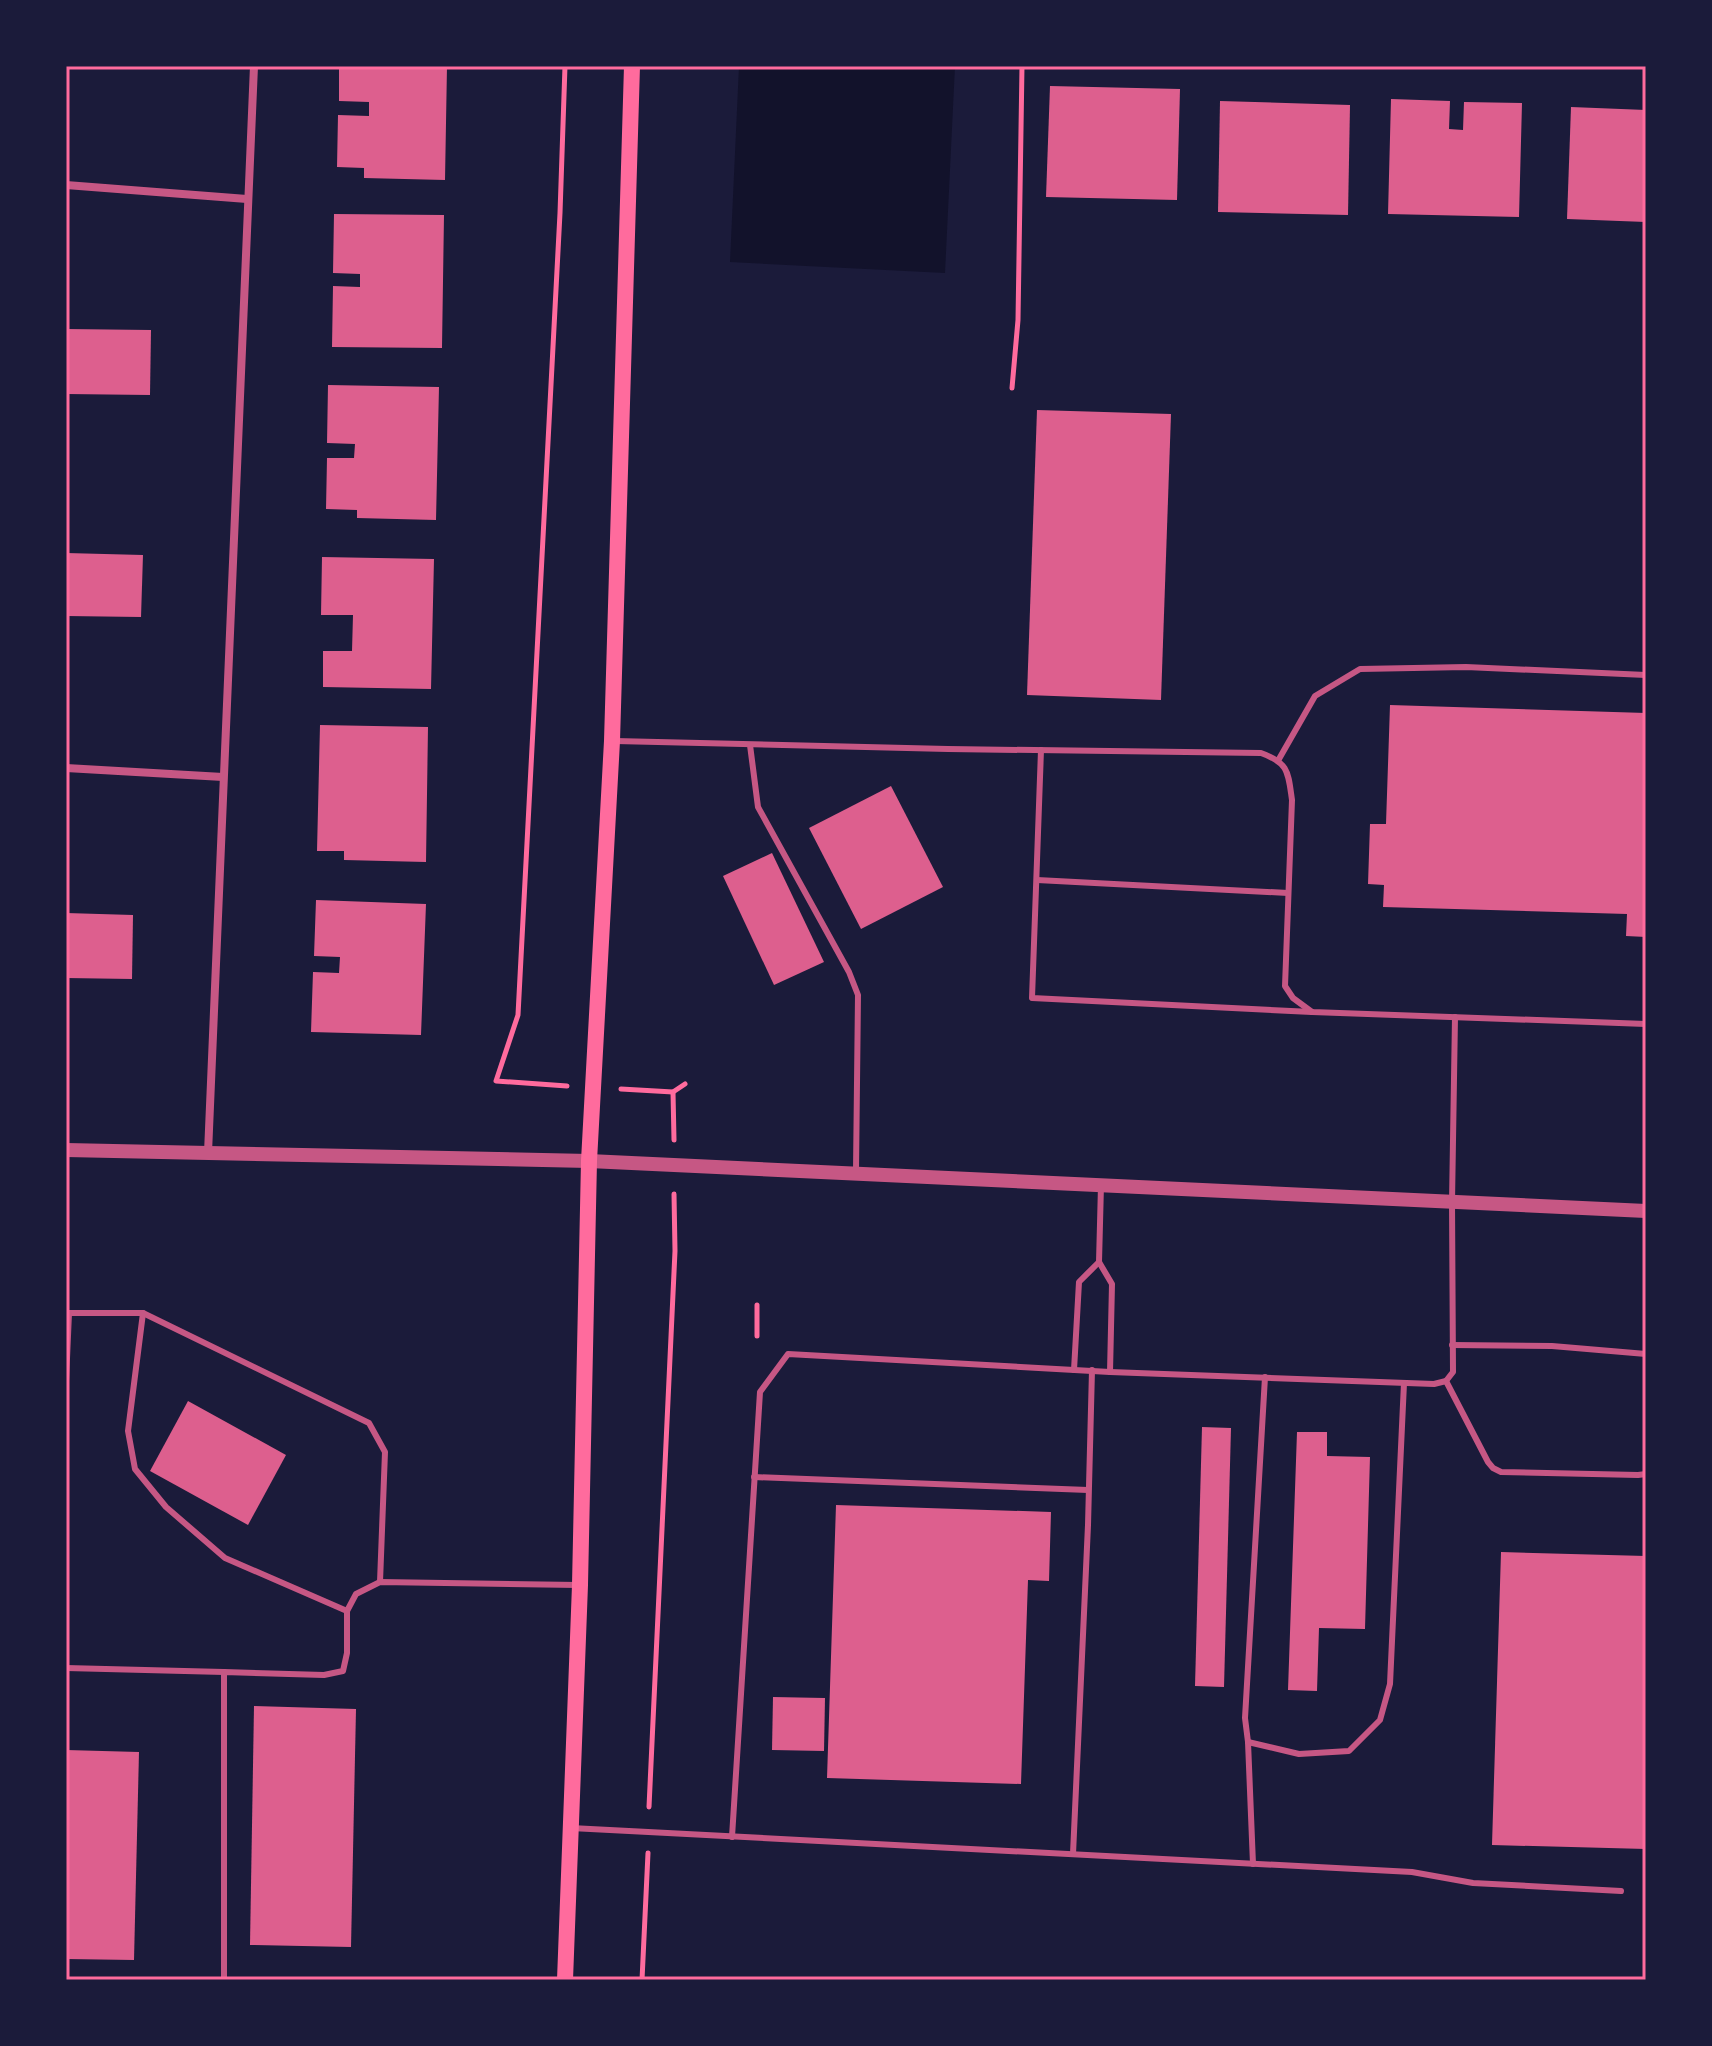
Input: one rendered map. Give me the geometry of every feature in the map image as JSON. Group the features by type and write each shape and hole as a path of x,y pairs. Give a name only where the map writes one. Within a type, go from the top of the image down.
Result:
{"main road":[{"path":"565,1980 580,1585 589,1161 612,741 632,66"}],"street":[{"path":"208,1153 254,66"},
{"path":"66,185 247,199"},
{"path":"66,768 223,777"},
{"path":"66,1150 589,1161 1646,1211"}],"lane":[{"path":"1279,759 1315,696 1360,669 1466,667 1646,675"},
{"path":"612,741 1261,753 1279,759 1288,774 1292,800 1285,986 1293,998 1312,1012"},
{"path":"750,745 758,807 849,972 858,995 856,1174"},
{"path":"1041,750 1032,998 1646,1024"},
{"path":"1037,880 1288,893"},
{"path":"732,1837 760,1392 788,1354 1110,1372 1434,1384 1446,1381 1453,1372 1455,1017"},
{"path":"1101,1185 1099,1262 1112,1284 1110,1372"},
{"path":"1074,1370 1079,1282 1099,1262"},
{"path":"66,1381 68,1313 143,1313 369,1423 385,1452 380,1582"},
{"path":"143,1313 128,1431 135,1469 166,1507 225,1558 347,1611"},
{"path":"1452,1345 1552,1346 1646,1354"},
{"path":"1073,1854 1092,1370"},
{"path":"1253,1864 1245,1718 1265,1377"},
{"path":"1446,1381 1488,1462 1501,1472 1646,1474"},
{"path":"1248,1742 1299,1754 1349,1751 1380,1720 1390,1684 1404,1383"},
{"path":"754,1477 1088,1490"},
{"path":"66,1668 324,1675 343,1671 347,1653 347,1611 356,1594 380,1582 580,1585"},
{"path":"224,1672 224,1980"},
{"path":"571,1828 1412,1872 1473,1883 1621,1891"}],"path":[{"path":"496,1081 518,1015 565,66"},
{"path":"1012,388 1018,310 1022,66"},
{"path":"650,1779 675,1251"},
{"path":"757,1305 757,1336"},
{"path":"642,1980 646,1898"}],"shaded area":[{"path":"739,66 955,66 945,273 730,262"}],"building":[{"path":"339,66 447,66 445,180 364,178 364,168 337,167 338,115 369,116 369,102 339,101"},
{"path":"1050,86 1180,89 1177,200 1046,197"},
{"path":"1391,99 1450,101 1449,129 1463,130 1464,102 1522,103 1519,217 1388,214"},
{"path":"1220,101 1350,105 1348,215 1218,212"},
{"path":"1571,107 1646,110 1646,222 1567,219"},
{"path":"334,214 444,215 442,348 332,347 333,286 360,287 360,274 333,273"},
{"path":"66,329 151,330 150,395 66,394"},
{"path":"328,385 439,387 436,520 357,518 357,510 326,509 327,458 354,458 355,444 327,443"},
{"path":"1037,410 1171,414 1161,700 1027,695"},
{"path":"66,553 143,555 141,617 66,616"},
{"path":"322,557 434,559 431,689 323,687 323,651 352,651 353,615 321,615"},
{"path":"1390,705 1646,713 1646,937 1626,936 1627,914 1383,907 1384,885 1368,884 1370,824 1386,824"},
{"path":"320,725 428,727 426,862 344,860 344,851 317,851"},
{"path":"891,786 943,887 861,929 809,828"},
{"path":"772,853 824,962 774,985 723,876"},
{"path":"316,900 426,904 421,1035 311,1032 313,972 339,973 340,957 314,956"},
{"path":"66,913 133,915 132,979 66,978"},
{"path":"188,1401 286,1455 248,1525 150,1471"},
{"path":"1202,1427 1231,1428 1224,1687 1195,1686"},
{"path":"1297,1432 1327,1432 1327,1456 1370,1457 1365,1629 1319,1628 1317,1691 1288,1690"},
{"path":"836,1505 1051,1512 1049,1581 1028,1580 1021,1784 827,1778"},
{"path":"1501,1552 1646,1556 1646,1849 1492,1845"},
{"path":"773,1697 825,1698 824,1751 772,1750"},
{"path":"254,1706 356,1709 351,1947 250,1945"},
{"path":"66,1750 139,1752 134,1960 66,1959"}]}
